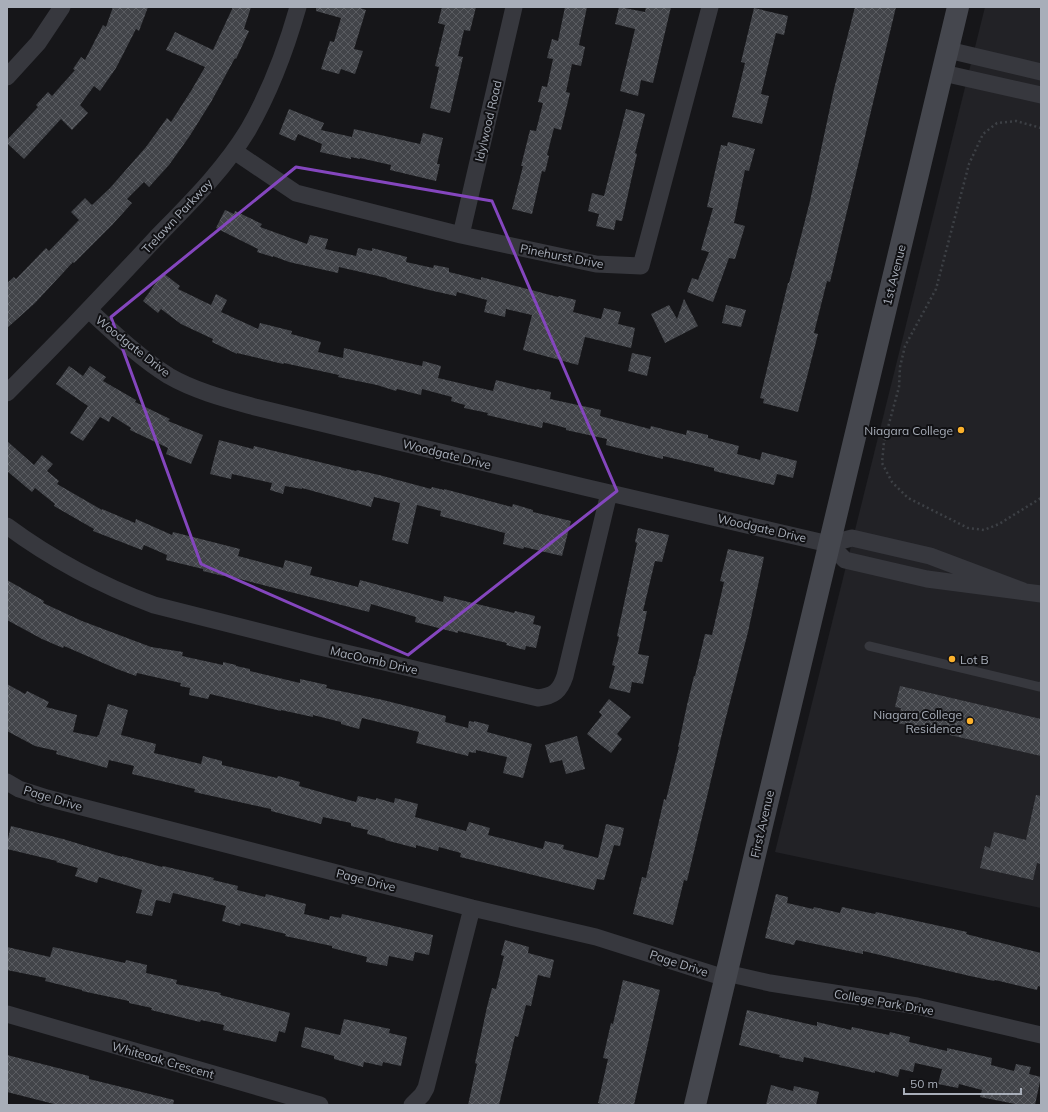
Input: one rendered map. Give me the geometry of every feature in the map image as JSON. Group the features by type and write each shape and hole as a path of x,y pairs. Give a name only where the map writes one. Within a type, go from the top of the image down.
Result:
{"street":[{"path":"7,77 38,43 62,7"},
{"name":"Trelawn Parkway","path":"7,393 89,310 219,172 248,129 264,100 291,33 298,7"},
{"name":"Idylwood Road","path":"461,235 514,7"},
{"name":"Pinehurst Drive","path":"234,151 296,193 461,235 596,264 641,266 710,7"},
{"name":"1st Avenue","path":"829,544 958,7"},
{"path":"948,50 1041,72"},
{"path":"943,73 1041,95"},
{"name":"Woodgate Drive","path":"89,310 138,352 169,376 211,394 255,408 608,493 829,544"},
{"name":"MacOomb Drive","path":"7,526 52,557 76,571 154,606 538,698 554,693 562,686 608,493"},
{"path":"829,544 852,538 930,556 1023,591"},
{"path":"829,544 845,560 927,579 1041,594"},
{"name":"First Avenue","path":"695,1105 829,544"},
{"name":"Page Drive","path":"7,782 19,789 47,798 472,908 596,937 726,975"},
{"path":"412,1105 422,1095 426,1088 472,908"},
{"name":"College Park Drive","path":"726,975 917,1006 1041,1035"},
{"name":"Whiteoak Crescent","path":"7,1014 320,1105"}],"lane":[{"path":"869,646 1041,689"}],"path":[{"path":"1041,128 1016,121 997,123 983,134 969,164 936,289 905,346 900,367 899,387 884,442 882,463 892,482 908,498 968,528 984,530 999,524 1041,498"}],"highlighted area":[{"path":"296,167 492,201 617,491 408,655 201,564 111,317"}],"shaded area":[{"name":"Niagara College","path":"985,7 1041,7 1041,908 775,852"}],"building":[{"path":"113,7 148,7 139,31 136,29 116,68 100,91 94,86 80,105 88,113 72,130 61,119 24,159 7,143 7,140 38,107 36,105 48,92 52,96 75,70 73,69 81,57 85,60 103,25 106,27"},
{"path":"233,7 251,7 244,29 249,31 236,59 235,58 211,102 189,137 169,165 149,187 144,182 127,199 132,203 112,225 74,263 73,262 35,303 7,328 7,283 14,277 16,279 46,248 49,251 79,220 71,212 85,198 92,205 110,188 146,147 167,118 171,122 205,67 166,50 175,32 213,50"},
{"path":"316,7 357,7 366,10 354,49 363,51 355,74 341,69 339,74 321,69 330,41 334,42 341,18 316,11"},
{"path":"442,7 476,7 470,31 464,30 458,56 463,57 450,113 430,108 439,67 435,66 445,25 438,23"},
{"path":"565,7 587,7 579,45 585,47 581,66 572,64 566,92 570,93 561,130 554,128 547,155 549,156 545,172 542,171 532,214 512,209 530,130 536,131 543,103 538,102 542,86 547,87 553,59 547,58 552,39 558,41"},
{"path":"619,7 645,12 646,7 671,7 653,83 641,80 638,96 620,91 635,29 615,24"},
{"path":"855,7 896,7 830,282 827,281 814,333 818,334 798,412 763,403 764,399 760,398 810,201 834,89"},
{"path":"754,8 788,16 784,35 776,33 761,94 769,96 762,124 732,117 745,63 741,62"},
{"path":"289,109 324,123 321,130 352,137 354,129 420,144 423,133 443,138 437,164 440,164 436,181 390,170 391,165 360,158 351,157 351,159 320,152 322,144 298,134 295,141 279,134"},
{"path":"626,109 645,114 635,153 637,154 622,221 616,220 614,230 596,226 599,214 588,211 592,193 604,196"},
{"path":"728,142 755,149 749,171 745,170 734,223 745,226 735,259 729,258 713,302 687,292 692,278 698,280 709,252 701,250 713,208 707,207 721,145 727,146"},
{"path":"225,210 234,214 235,211 262,224 260,227 307,244 310,235 328,239 325,249 356,256 358,248 372,251 372,248 407,257 406,262 433,268 434,265 449,268 449,272 481,280 481,277 558,297 576,300 573,312 601,319 604,308 621,312 618,324 635,328 631,348 585,337 578,365 523,350 532,315 506,309 505,317 484,312 487,300 457,292 456,296 339,267 338,273 289,262 257,252 258,249 216,228"},
{"path":"163,273 180,286 178,289 211,305 216,294 227,300 221,312 258,329 260,323 292,331 291,334 321,342 318,352 343,358 344,348 422,366 423,361 441,366 438,378 493,391 496,380 536,390 551,392 550,399 601,410 600,416 650,429 651,426 686,435 687,430 708,435 708,438 739,446 737,454 760,460 762,452 797,461 793,478 777,474 774,485 714,471 714,468 663,456 663,459 606,445 607,439 566,430 566,428 543,422 542,428 487,415 488,413 464,408 465,405 451,401 452,397 422,389 421,395 397,389 396,391 377,385 338,377 339,375 237,354 212,342 213,339 181,324 161,309 158,313 143,301"},
{"path":"684,299 698,326 665,343 651,314 669,305 677,319"},
{"path":"726,305 746,310 741,327 722,323"},
{"path":"632,353 651,357 647,376 628,371"},
{"path":"69,366 83,376 90,366 106,377 103,381 136,400 135,402 170,419 168,421 203,435 191,464 166,454 168,448 130,430 131,428 112,416 109,422 100,417 83,441 70,433 88,406 56,384"},
{"path":"219,440 253,449 254,446 356,471 379,475 431,489 432,487 444,489 512,507 513,504 533,510 533,512 571,521 562,556 524,547 523,549 503,544 505,533 440,516 441,511 417,505 408,544 392,540 400,503 374,497 371,507 302,488 285,486 283,494 270,490 272,483 232,474 231,479 210,474"},
{"path":"7,441 34,465 42,455 53,464 47,471 59,481 57,484 102,510 135,523 136,519 172,535 173,532 240,549 238,556 283,568 285,560 312,567 310,575 358,587 360,580 443,602 444,596 514,613 515,611 535,616 533,624 541,626 536,648 526,646 525,650 506,645 507,643 415,622 416,617 371,604 369,612 203,571 203,569 166,560 167,555 144,545 142,550 93,531 94,529 54,506 55,504 35,488 32,492 7,471"},
{"path":"638,528 669,535 662,562 655,561 643,611 647,611 638,654 649,656 643,684 632,682 630,693 609,688 615,666 612,665 619,637 617,636 637,543 635,542"},
{"path":"728,549 764,557 748,632 687,881 684,880 673,925 633,914 642,877 646,878 664,799 666,800 679,747 687,705 705,634 712,635 724,582 720,581"},
{"path":"7,580 44,601 43,603 82,621 151,647 183,652 182,656 223,665 223,662 250,669 250,671 300,683 300,679 327,685 326,688 383,700 446,716 445,722 468,728 469,721 489,725 487,732 532,744 523,778 503,773 507,757 476,750 476,753 469,752 468,756 416,743 419,732 362,718 359,729 341,724 341,722 313,715 313,717 281,711 210,694 208,699 189,695 190,688 180,686 181,683 137,673 136,676 117,669 64,646 63,648 42,639 7,620"},
{"path":"7,684 25,694 27,691 49,702 46,707 77,715 73,732 97,737 99,735 108,704 128,710 121,735 156,744 154,753 201,764 203,756 222,761 222,765 300,782 299,786 356,802 358,796 376,800 376,798 394,803 395,798 418,804 415,817 466,831 469,822 490,828 488,835 543,849 545,841 564,845 563,849 598,858 606,824 624,828 620,846 614,845 604,880 597,879 594,890 460,857 461,853 439,847 438,851 416,845 416,848 385,840 386,839 367,834 368,830 351,826 351,823 323,817 321,824 271,811 271,809 194,792 195,789 132,774 134,766 109,760 107,768 56,754 57,751 35,746 7,731"},
{"name":"Niagara College Residence","path":"900,686 1041,719 1041,756 898,723 901,708 895,707"},
{"path":"609,699 631,717 617,734 622,739 611,753 587,734 602,715 599,712"},
{"path":"577,736 585,769 566,774 562,760 550,763 545,745"},
{"path":"1036,795 1041,796 1041,864 1037,863 1033,880 980,868 985,846 990,848 994,832 1026,840"},
{"path":"11,826 63,839 122,857 214,878 213,880 238,886 237,890 265,897 266,894 306,904 304,914 329,920 330,916 341,918 342,914 433,935 429,955 415,952 413,961 389,956 387,966 366,962 367,957 332,948 332,946 285,936 286,934 241,923 240,926 222,921 226,906 173,893 170,903 156,900 152,916 136,913 142,890 99,877 97,883 75,876 78,868 56,862 57,861 7,849"},
{"path":"776,894 788,897 787,903 813,909 814,907 840,913 842,907 875,914 876,912 967,932 966,934 1041,953 1041,987 1038,986 1037,990 863,951 863,954 796,940 794,945 765,938"},
{"path":"505,940 529,947 528,953 554,960 550,978 538,975 531,1006 526,1005 518,1037 515,1036 499,1105 468,1105 487,1007 492,988 496,989 504,956 501,955"},
{"path":"7,947 50,957 53,947 125,963 126,960 147,965 146,973 177,980 176,984 221,993 220,995 290,1013 285,1033 279,1031 276,1042 240,1034 223,1030 224,1025 201,1020 200,1022 151,1010 152,1008 129,1003 129,1001 82,991 45,981 46,978 7,970"},
{"path":"623,980 660,990 634,1105 606,1105 598,1103 608,1059 603,1058 611,1023 613,1024"},
{"path":"747,1010 817,1026 817,1022 851,1030 852,1027 889,1035 890,1032 910,1037 909,1042 947,1051 947,1048 992,1058 991,1065 1014,1071 1016,1064 1031,1067 1029,1074 1041,1077 1035,1105 1020,1105 980,1097 982,1090 959,1084 958,1088 938,1084 942,1069 915,1063 913,1072 900,1069 898,1077 804,1057 803,1062 779,1057 780,1055 739,1045"},
{"path":"344,1019 390,1029 389,1033 407,1037 401,1066 383,1062 382,1066 364,1062 363,1067 334,1059 334,1056 301,1047 305,1027 340,1035"},
{"path":"7,1055 89,1076 89,1079 174,1100 173,1105 58,1105 7,1092"},
{"path":"771,1085 793,1091 794,1086 819,1092 816,1105 766,1105"}],"place":[{"name":"Niagara College","path":"961,430"},
{"name":"Lot B","path":"952,659"},
{"name":"Niagara College Residence","path":"970,721"}]}
